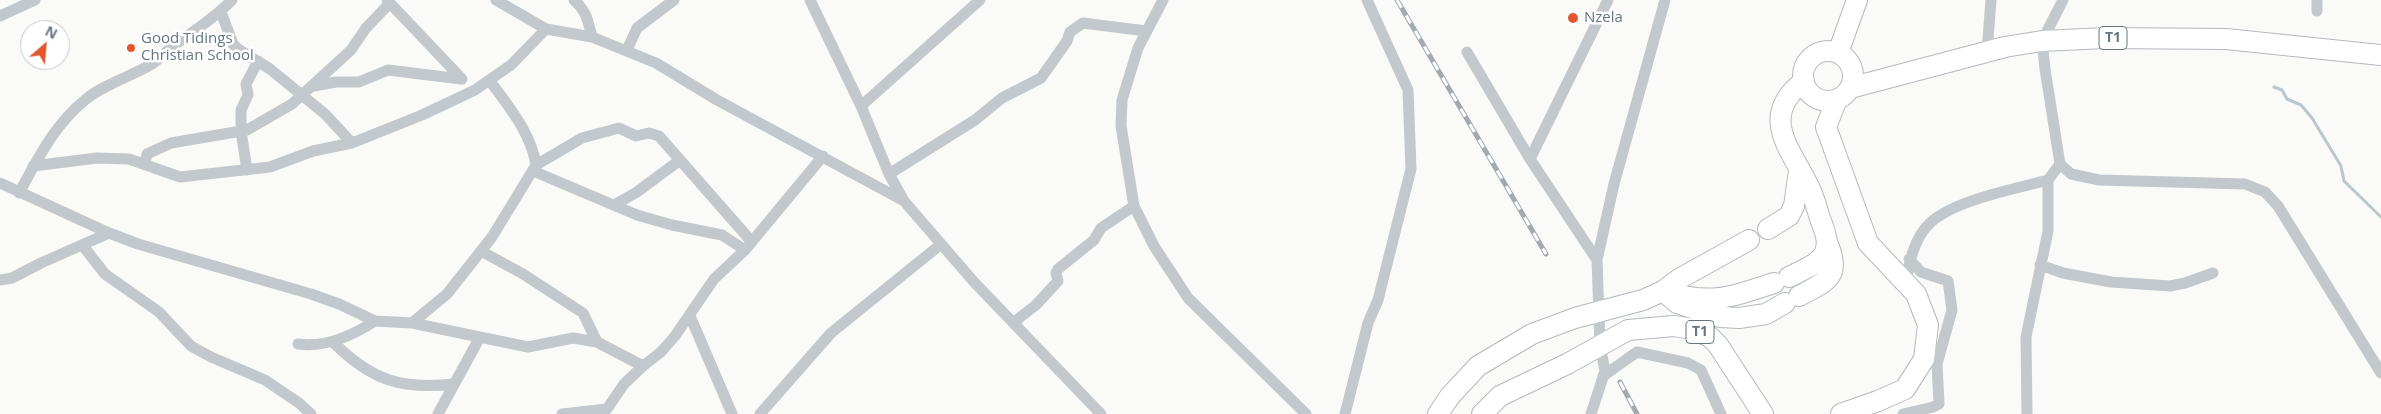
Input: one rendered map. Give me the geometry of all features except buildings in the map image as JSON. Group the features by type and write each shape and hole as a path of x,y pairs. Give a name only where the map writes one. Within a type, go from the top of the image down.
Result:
{"highway":[{"path":"1838,53 1857,0"},
{"name":"T1","path":"1804,81 1809,92 1819,99 1844,94 1987,52 2042,41 2106,38 2226,39 2381,55"},
{"path":"1663,291 1677,303 1720,317 1739,318 1766,314 1823,284 1831,276 1835,268 1834,256 1827,242 1810,188 1799,171 1784,140 1780,116 1786,98 1804,81 1804,70 1810,59 1826,51 1838,53 1851,65 1853,76 1826,127 1868,243 1916,294 1928,325 1924,359 1905,389 1878,402 1841,414"},
{"path":"1768,229 1788,216 1794,206 1799,171"},
{"path":"1438,414 1450,396 1478,366 1532,334 1598,310 1643,300 1663,291 1679,279 1749,240"},
{"path":"1663,291 1690,299 1727,298 1782,280 1819,261 1824,254 1827,242"},
{"name":"T1","path":"1600,345 1628,330 1674,326 1693,329 1710,336 1718,345 1763,414"},
{"path":"1482,414 1500,396 1567,364 1600,345"}],"street":[{"path":"0,16 35,0"},
{"path":"19,193 53,134 86,98 117,80 153,64 171,47 221,12 232,0"},
{"path":"496,0 546,29 592,37 627,50 663,67 725,104 904,201"},
{"path":"574,0 584,10 592,37"},
{"path":"627,50 637,28 674,0"},
{"path":"810,0 861,106 888,174 904,201 940,245 1101,414"},
{"path":"861,106 980,0"},
{"path":"1162,0 1138,48 1122,100 1121,126 1134,206 1159,255 1188,298 1211,323 1306,414"},
{"path":"1345,414 1368,324 1378,300 1411,169 1408,118 1410,99 1407,84 1367,0"},
{"path":"1530,159 1608,0"},
{"path":"1591,414 1603,376 1604,365 1600,345 1597,260 1614,184 1665,0"},
{"path":"1987,52 1991,0"},
{"path":"2063,0 2042,41 2044,68 2060,164 2071,174 2100,180 2245,184 2265,192 2278,206 2381,373"},
{"path":"145,164 148,154 168,144 250,129 303,96 352,48 388,2 461,79 475,90"},
{"path":"221,12 234,44 242,52 258,61 303,96 328,117 352,143"},
{"path":"888,174 975,120 1002,98 1041,78 1067,41 1070,32 1083,23 1146,31"},
{"path":"33,166 97,158 128,159 180,177 270,167 313,151 352,143 422,115 475,90 511,65 546,29"},
{"path":"1467,52 1530,159 1597,260"},
{"path":"246,170 241,131 241,110 248,95 246,84 258,61"},
{"path":"314,86 336,82 359,82 388,70 461,79"},
{"path":"490,81 524,130 534,155 534,168"},
{"path":"412,323 447,294 492,237 534,168 582,138 619,128 636,136 649,133 659,136 748,246"},
{"path":"562,414 607,409 624,384 661,352 690,316 716,276 748,246 823,156"},
{"path":"614,205 637,192 680,160"},
{"path":"2027,414 2026,337 2048,231 2048,180 2060,164"},
{"path":"534,168 637,215 672,225 722,235 748,246"},
{"path":"1906,282 1910,258 1924,230 1938,218 1990,194 2048,180"},
{"path":"0,183 109,233 157,250 236,271 311,294 375,320 412,323 480,337 496,338 528,347 573,338 597,342 643,366"},
{"path":"1014,322 1052,290 1058,281 1056,273 1058,269 1094,240 1101,228 1134,206"},
{"path":"0,280 12,278 109,233"},
{"path":"760,414 831,333 940,245"},
{"path":"83,246 106,274 159,312 191,346 211,357 265,380 299,403 311,414"},
{"path":"480,252 523,274 583,313 597,342"},
{"path":"1903,414 1939,404 1937,364 1952,310 1948,281 1921,272 1910,258"},
{"path":"2040,264 2063,273 2112,282 2170,286 2213,273"},
{"path":"690,316 732,414"},
{"path":"298,344 310,346 333,342 354,334 375,320"},
{"path":"438,414 480,337"},
{"path":"333,342 359,365 406,386 430,387 454,384"},
{"path":"1603,376 1637,352 1688,363 1701,370 1705,376 1721,414"}],"waterway":[{"path":"2274,87 2282,90 2287,99 2301,105 2312,118 2341,166 2344,181 2381,217"}],"railway":[{"path":"1397,0 1546,254"},
{"path":"1620,382 1637,414"}],"place":[{"name":"Nzela","path":"1573,18"},
{"name":"Good Tidings Christian School","path":"131,48"}]}
